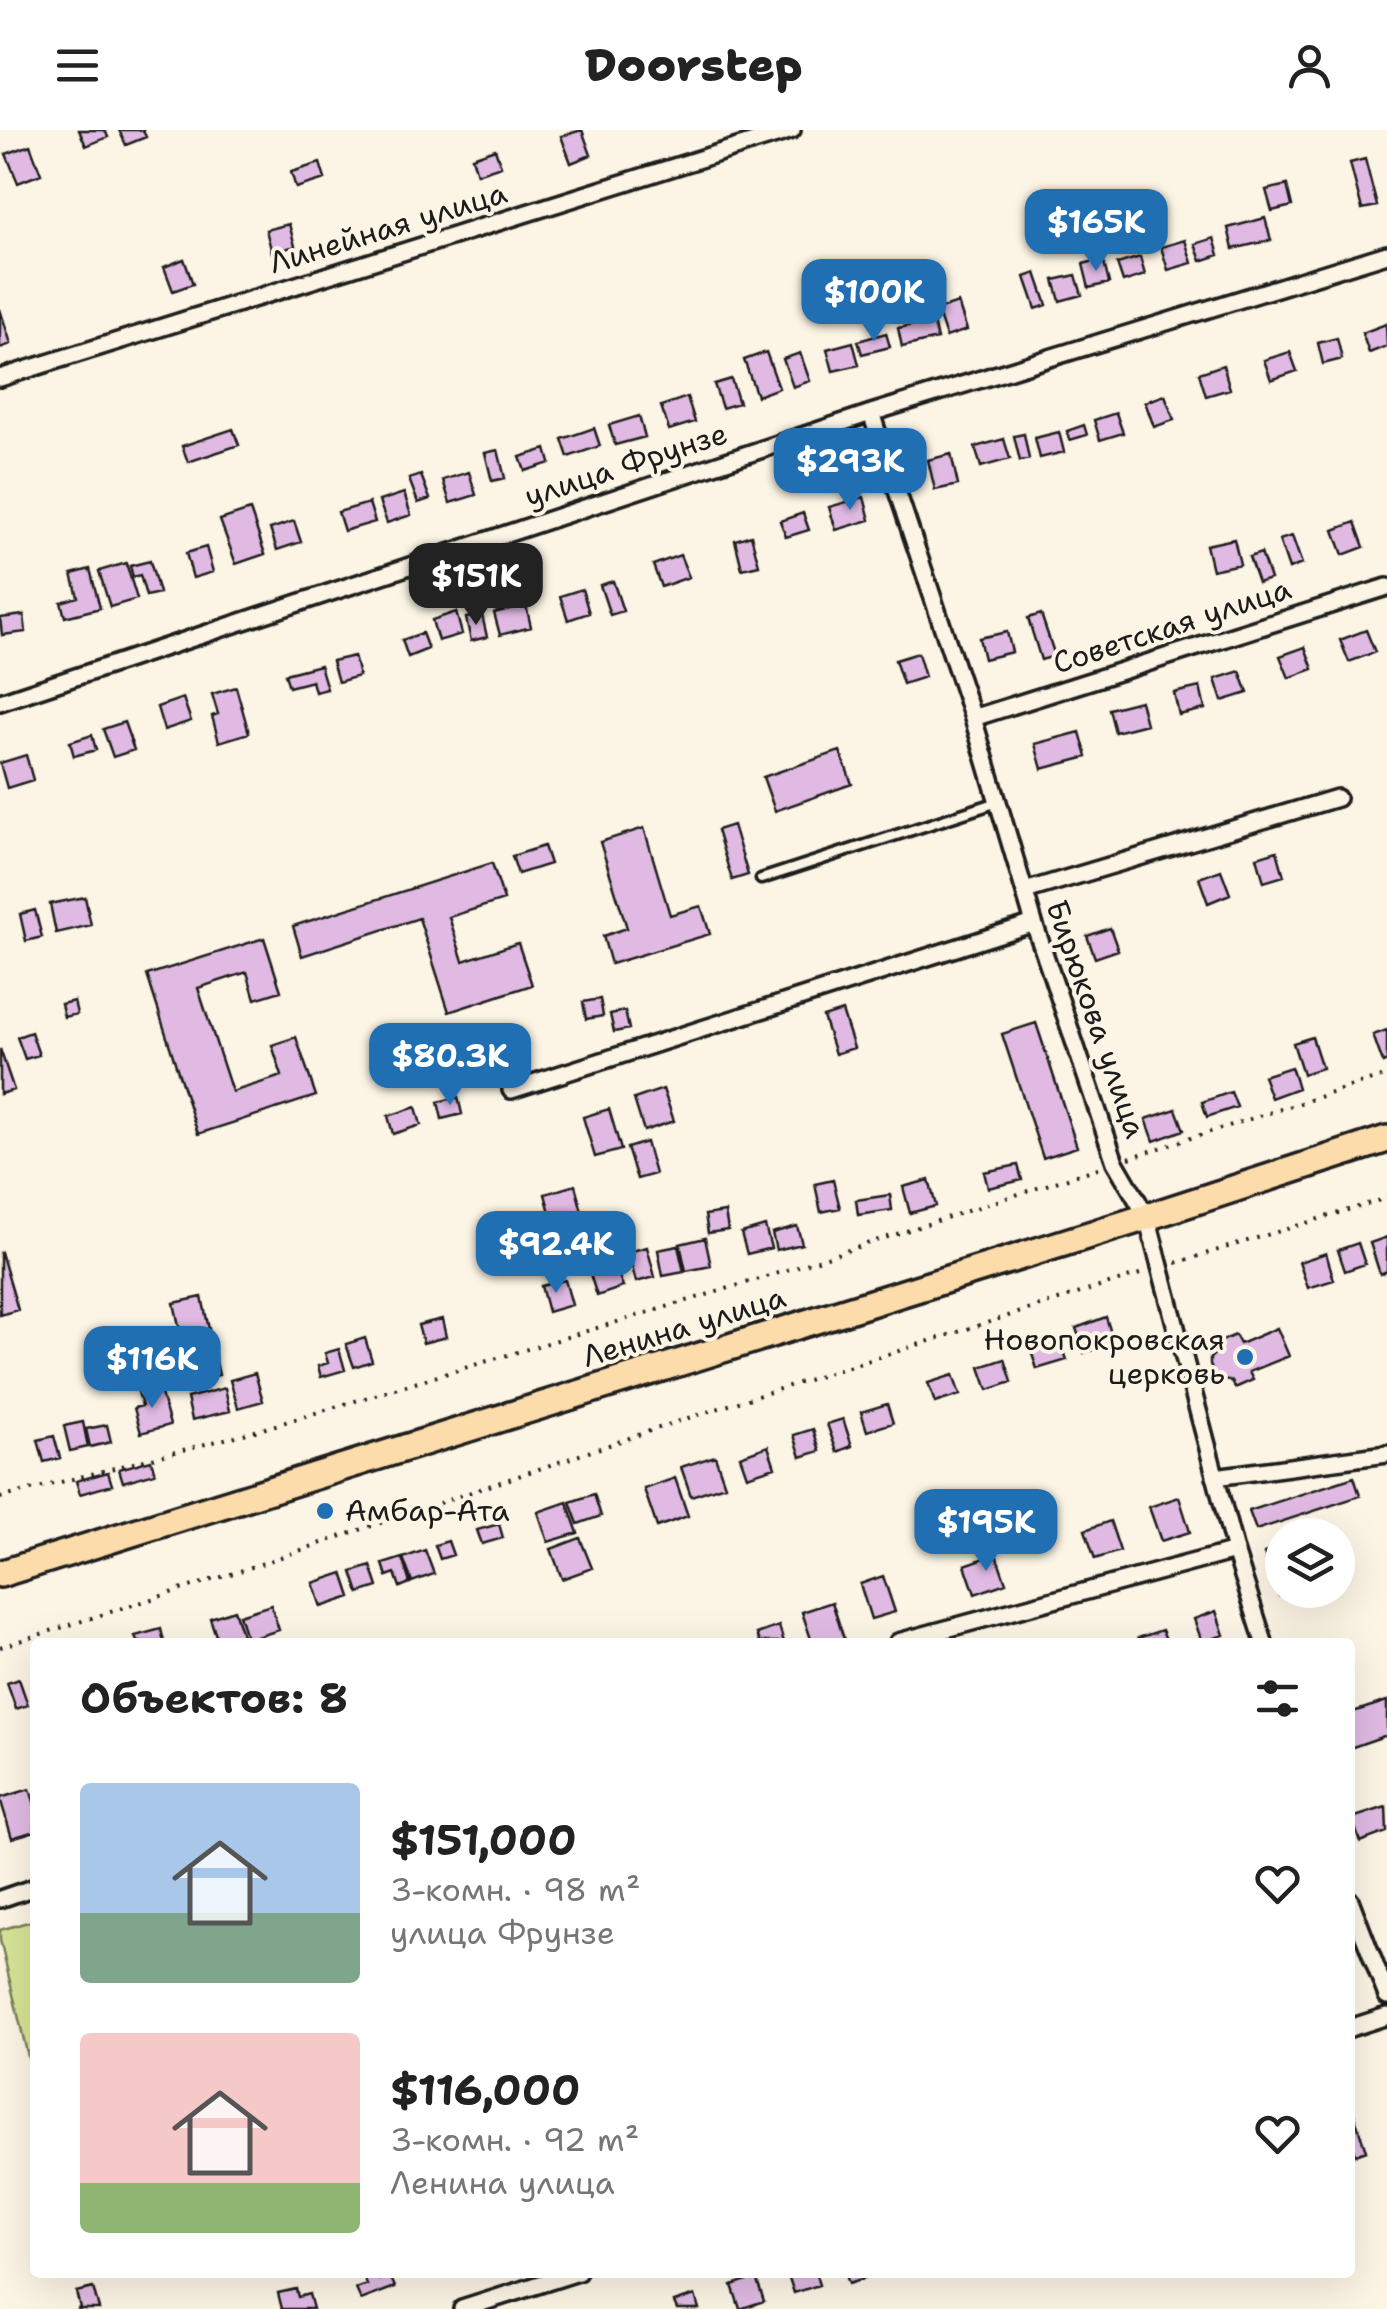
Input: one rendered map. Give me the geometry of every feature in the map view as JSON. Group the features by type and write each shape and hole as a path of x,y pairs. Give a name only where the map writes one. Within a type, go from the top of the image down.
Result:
{"main road":[{"name":"Ленина улица","path":"0,1574 1387,1139"}],"street":[{"name":"Линейная улица","path":"0,378 792,130"},
{"name":"улица Фрунзе","path":"0,702 871,413 1387,254"},
{"name":"Бирюкова улица","path":"871,413 973,718 1034,923 1116,1162 1147,1217 1235,1551 1263,1638"},
{"name":"Советская улица","path":"973,718 1387,587"},
{"path":"1025,891 1338,798"},
{"path":"511,1090 1034,923"},
{"path":"1215,1477 1387,1454"},
{"path":"913,1638 1235,1551"},
{"path":"0,1899 30,1890"},
{"path":"1355,1913 1387,1996"},
{"path":"1355,2026 1387,2016"},
{"path":"462,2309 559,2278"}],"lane":[{"path":"761,880 998,802"}],"path":[{"path":"0,1498 278,1425 766,1278 1387,1075"},
{"path":"0,1647 237,1572 702,1414 1387,1198"}],"green space":[{"path":"30,1921 30,2065 0,1940 0,1930"}],"building":[{"path":"79,130 105,130 108,137 86,146"},
{"path":"119,130 143,130 146,137 126,145"},
{"path":"582,130 591,155 571,163 561,136"},
{"path":"30,145 41,174 18,183 6,154"},
{"path":"495,149 501,166 477,174 472,157"},
{"path":"1365,159 1377,206 1362,209 1350,163"},
{"path":"320,163 325,179 296,188 291,172"},
{"path":"1287,185 1292,206 1272,211 1266,190"},
{"path":"1265,218 1271,240 1233,249 1228,228"},
{"path":"289,224 295,246 272,253 266,230"},
{"path":"1214,238 1219,255 1201,261 1195,244"},
{"path":"1185,240 1192,263 1168,270 1161,247"},
{"path":"1140,257 1145,275 1123,282 1117,264"},
{"path":"184,259 193,284 173,291 164,267"},
{"path":"1103,259 1109,283 1089,288 1083,264"},
{"path":"1036,273 1047,305 1036,309 1025,277"},
{"path":"1076,275 1082,295 1060,301 1054,280"},
{"path":"958,303 967,330 946,337 937,310"},
{"path":"0,309 11,344 0,348"},
{"path":"933,321 937,339 902,347 898,328"},
{"path":"1386,324 1387,346 1369,353 1362,333"},
{"path":"886,333 890,347 862,354 858,341"},
{"path":"1337,338 1342,359 1323,364 1318,343"},
{"path":"853,342 859,365 833,371 827,349"},
{"path":"766,352 779,388 757,396 744,360"},
{"path":"1290,352 1297,371 1271,380 1264,360"},
{"path":"800,353 810,381 793,387 783,359"},
{"path":"1223,365 1230,389 1206,396 1199,373"},
{"path":"731,379 739,403 722,408 714,384"},
{"path":"1165,395 1174,420 1154,427 1145,402"},
{"path":"687,397 695,422 669,430 661,406"},
{"path":"1116,413 1123,433 1100,440 1094,420"},
{"path":"639,416 645,437 615,445 609,425"},
{"path":"1084,425 1087,435 1070,440 1067,431"},
{"path":"594,428 600,446 568,457 562,439"},
{"path":"233,429 239,445 188,462 182,446"},
{"path":"1059,432 1064,452 1040,458 1035,438"},
{"path":"1024,434 1029,459 1020,461 1014,436"},
{"path":"1004,439 1010,459 981,467 975,447"},
{"path":"546,449 550,463 525,471 520,457"},
{"path":"498,450 505,478 492,481 485,453"},
{"path":"951,454 958,485 935,490 928,460"},
{"path":"469,472 476,495 450,503 443,480"},
{"path":"421,475 430,499 418,503 409,479"},
{"path":"404,493 411,515 387,523 379,501"},
{"path":"864,497 870,520 836,530 829,507"},
{"path":"369,503 375,522 344,531 338,512"},
{"path":"250,510 265,554 236,564 220,520"},
{"path":"803,513 809,530 786,537 780,521"},
{"path":"294,521 301,542 277,550 270,529"},
{"path":"1355,522 1364,547 1343,555 1334,530"},
{"path":"751,535 759,565 742,569 735,540"},
{"path":"1292,536 1302,564 1289,569 1279,540"},
{"path":"1234,539 1240,564 1212,570 1206,545"},
{"path":"206,547 213,572 193,578 186,553"},
{"path":"1261,553 1270,579 1258,583 1249,557"},
{"path":"680,555 689,577 661,587 653,565"},
{"path":"150,561 159,593 146,596 140,575 133,577 130,566"},
{"path":"126,563 137,599 110,607 99,571"},
{"path":"90,569 100,608 65,617 61,602 78,597 72,574"},
{"path":"613,581 623,611 610,615 600,585"},
{"path":"582,589 589,613 568,620 560,596"},
{"path":"526,605 531,627 500,635 494,613"},
{"path":"456,612 462,634 438,641 432,620"},
{"path":"1041,614 1055,656 1041,660 1028,618"},
{"path":"24,615 26,632 2,635 0,618"},
{"path":"482,615 487,637 471,641 466,618"},
{"path":"1366,630 1375,652 1349,662 1340,640"},
{"path":"1007,632 1012,652 984,659 979,638"},
{"path":"422,633 428,649 408,657 402,640"},
{"path":"1305,647 1313,669 1289,678 1280,656"},
{"path":"918,653 925,677 903,684 895,660"},
{"path":"354,656 359,676 338,682 332,661"},
{"path":"320,665 327,689 315,692 312,681 289,687 285,674"},
{"path":"1240,671 1248,693 1222,701 1215,679"},
{"path":"236,687 249,733 219,742 212,716 218,714 212,694"},
{"path":"1200,687 1205,709 1179,715 1174,693"},
{"path":"183,698 191,721 164,730 157,707"},
{"path":"1140,701 1146,724 1115,732 1109,709"},
{"path":"124,722 134,750 113,757 103,729"},
{"path":"1080,732 1087,757 1042,769 1035,744"},
{"path":"92,735 96,750 74,756 70,742"},
{"path":"840,751 852,784 775,811 763,777"},
{"path":"26,755 33,780 7,788 0,763"},
{"path":"733,825 748,875 732,880 717,830"},
{"path":"644,828 670,915 701,906 710,934 611,964 603,936 627,928 600,842"},
{"path":"544,846 550,864 518,874 512,856"},
{"path":"1277,851 1284,876 1264,882 1257,857"},
{"path":"492,863 504,900 449,917 463,961 518,943 532,985 449,1012 419,918 302,956 293,926"},
{"path":"1221,870 1230,894 1208,903 1199,878"},
{"path":"85,897 91,925 56,933 50,904"},
{"path":"35,910 42,937 26,941 20,914"},
{"path":"1110,928 1118,950 1095,958 1087,936"},
{"path":"264,938 281,991 255,999 247,972 198,988 232,1092 282,1076 272,1045 296,1037 316,1096 198,1134 147,975"},
{"path":"600,999 603,1016 586,1019 583,1002"},
{"path":"74,1001 77,1014 64,1017 61,1004"},
{"path":"625,1011 629,1029 614,1032 610,1014"},
{"path":"842,1011 854,1048 835,1054 823,1017"},
{"path":"1036,1023 1077,1147 1043,1158 1002,1034"},
{"path":"1387,1030 1387,1061 1383,1063 1373,1035"},
{"path":"31,1032 39,1055 25,1059 17,1037"},
{"path":"1312,1037 1322,1068 1303,1074 1293,1043"},
{"path":"0,1049 14,1090 0,1094"},
{"path":"1291,1067 1298,1088 1271,1098 1263,1076"},
{"path":"663,1089 674,1121 644,1131 634,1099"},
{"path":"1231,1092 1237,1107 1207,1117 1202,1102"},
{"path":"458,1097 462,1114 442,1119 438,1102"},
{"path":"416,1107 421,1125 393,1134 388,1116"},
{"path":"609,1109 621,1150 595,1157 583,1117"},
{"path":"1176,1109 1184,1130 1154,1141 1146,1119"},
{"path":"646,1142 655,1174 637,1179 627,1148"},
{"path":"1018,1165 1022,1180 988,1188 984,1172"},
{"path":"833,1180 840,1208 821,1212 815,1184"},
{"path":"929,1180 936,1206 910,1213 903,1187"},
{"path":"575,1185 584,1219 554,1227 545,1194"},
{"path":"890,1195 892,1210 858,1215 856,1200"},
{"path":"725,1212 728,1230 708,1233 705,1215"},
{"path":"765,1226 771,1248 747,1254 741,1233"},
{"path":"797,1226 802,1244 776,1250 772,1233"},
{"path":"1387,1237 1387,1271 1380,1274 1370,1243"},
{"path":"705,1238 711,1266 686,1271 680,1244"},
{"path":"1358,1243 1365,1264 1345,1271 1338,1250"},
{"path":"678,1246 684,1272 663,1276 658,1250"},
{"path":"647,1247 655,1277 636,1282 628,1252"},
{"path":"0,1253 18,1310 0,1315"},
{"path":"1326,1253 1334,1280 1308,1288 1299,1262"},
{"path":"614,1262 623,1287 597,1296 589,1271"},
{"path":"565,1280 572,1305 548,1312 541,1286"},
{"path":"202,1297 219,1375 191,1381 174,1303"},
{"path":"1106,1317 1114,1343 1084,1353 1076,1328"},
{"path":"442,1319 446,1337 423,1343 418,1325"},
{"name":"Новопокровская церковь","path":"1277,1328 1289,1356 1249,1372 1253,1380 1235,1388 1232,1381 1217,1380 1210,1358 1219,1350 1217,1343 1235,1335 1240,1344"},
{"path":"365,1338 372,1361 354,1367 346,1344"},
{"path":"1060,1338 1067,1360 1037,1369 1030,1348"},
{"path":"339,1349 345,1370 321,1377 318,1366 328,1363 325,1353"},
{"path":"1005,1359 1012,1382 988,1390 980,1367"},
{"path":"255,1373 263,1401 238,1408 230,1380"},
{"path":"953,1375 960,1395 935,1403 928,1383"},
{"path":"159,1387 170,1425 141,1433 134,1408 142,1406 138,1392"},
{"path":"225,1388 230,1411 192,1420 187,1398"},
{"path":"887,1404 893,1423 867,1431 861,1412"},
{"path":"843,1419 852,1446 837,1452 827,1424"},
{"path":"83,1422 88,1447 70,1451 64,1426"},
{"path":"107,1425 111,1442 90,1447 86,1429"},
{"path":"813,1429 820,1451 801,1457 794,1435"},
{"path":"54,1436 60,1458 44,1462 38,1440"},
{"path":"768,1446 775,1467 747,1476 740,1456"},
{"path":"715,1456 725,1485 691,1496 681,1467"},
{"path":"151,1460 155,1473 123,1482 119,1469"},
{"path":"108,1472 112,1485 80,1494 76,1481"},
{"path":"1354,1477 1360,1496 1293,1518 1265,1518 1265,1527 1256,1530 1249,1511"},
{"path":"675,1478 688,1516 657,1527 644,1489"},
{"path":"594,1494 601,1516 578,1524 570,1502"},
{"path":"1179,1497 1190,1532 1161,1541 1149,1507"},
{"path":"567,1502 578,1533 548,1542 538,1512"},
{"path":"1110,1521 1120,1551 1095,1559 1085,1530"},
{"path":"499,1524 503,1538 482,1544 477,1530"},
{"path":"580,1538 592,1568 562,1579 551,1549"},
{"path":"448,1541 453,1555 440,1559 435,1545"},
{"path":"425,1550 434,1574 412,1582 403,1558"},
{"path":"996,1554 1006,1583 975,1594 965,1565"},
{"path":"402,1558 410,1583 400,1587 395,1573 387,1576 383,1564"},
{"path":"371,1566 378,1587 359,1593 352,1572"},
{"path":"343,1573 351,1597 321,1607 313,1583"},
{"path":"883,1576 895,1612 871,1619 860,1584"},
{"path":"832,1602 844,1638 811,1638 802,1612"},
{"path":"271,1605 279,1630 246,1638 239,1615"},
{"path":"234,1610 243,1638 217,1638 210,1618"},
{"path":"1216,1611 1224,1635 1201,1638 1194,1619"},
{"path":"779,1626 783,1638 758,1638 757,1634"},
{"path":"161,1629 163,1638 136,1638"},
{"path":"1162,1630 1165,1638 1138,1638"},
{"path":"19,1679 28,1705 16,1709 7,1683"},
{"path":"1387,1701 1387,1735 1355,1746 1355,1711"},
{"path":"30,1789 30,1833 12,1838 0,1798"},
{"path":"1386,1807 1387,1832 1360,1842 1355,1817"},
{"path":"1355,2117 1366,2151 1355,2155"},
{"path":"364,2278 391,2278 395,2287 361,2300 356,2289 367,2285"},
{"path":"756,2278 764,2301 740,2309 732,2285"},
{"path":"789,2278 817,2278 819,2285 794,2293"},
{"path":"93,2288 99,2309 77,2309 80,2308 76,2292"},
{"path":"296,2289 298,2297 309,2294 313,2309 282,2309 278,2293"},
{"path":"695,2295 699,2309 677,2309 674,2302"}],"place":[{"name":"Новопокровская церковь","path":"1245,1357"},
{"name":"Амбар-Ата","path":"325,1511"}]}
